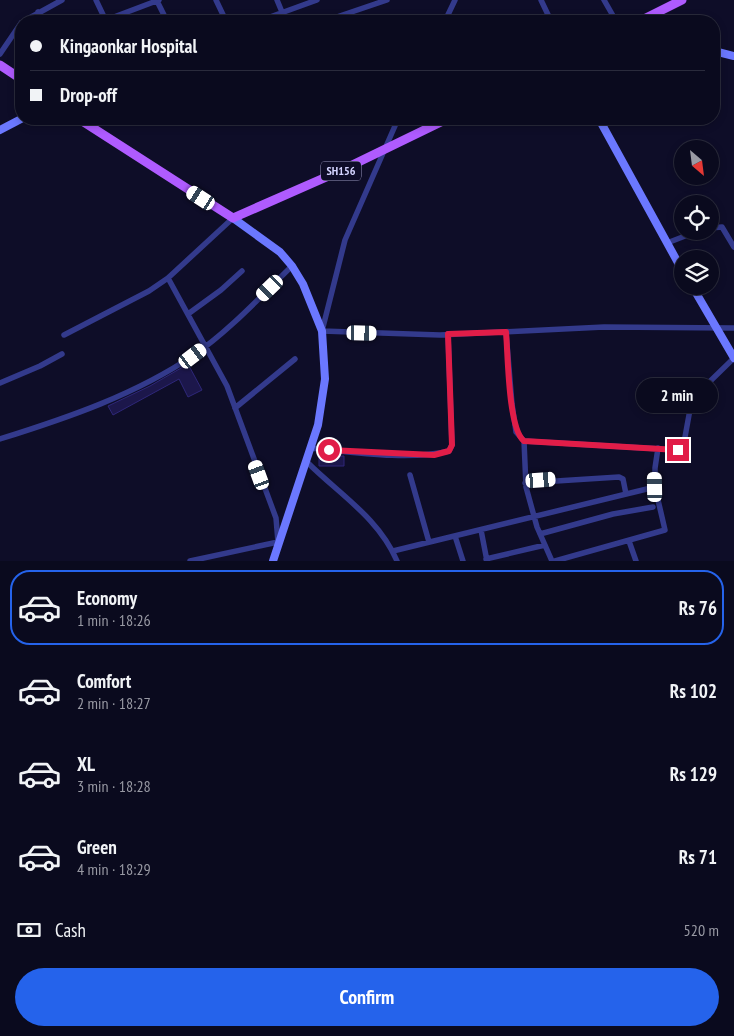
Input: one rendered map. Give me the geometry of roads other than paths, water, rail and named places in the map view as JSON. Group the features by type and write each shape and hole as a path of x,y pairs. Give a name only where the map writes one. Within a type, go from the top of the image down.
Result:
{"main road":[{"path":"652,15 682,0"},
{"path":"720,52 734,56"},
{"path":"0,65 15,75"},
{"path":"0,130 15,122"},
{"path":"91,125 280,252 292,266 303,284 322,332 325,379 318,426 272,561"},
{"name":"SH156","path":"232,218 435,125"},
{"path":"603,125 674,256"},
{"path":"697,295 734,358"}],"street":[{"path":"33,15 62,0"},
{"path":"96,0 104,15"},
{"path":"119,15 158,0 164,15"},
{"path":"216,0 223,15"},
{"path":"277,0 282,12"},
{"path":"274,15 317,0"},
{"path":"341,15 372,3 387,0"},
{"path":"448,15 455,0"},
{"path":"541,0 548,15"},
{"path":"604,0 613,15"},
{"path":"0,54 15,32"},
{"path":"395,125 345,240 322,332 448,334 604,327 734,328"},
{"path":"64,335 149,291 168,278 232,218"},
{"path":"719,227 722,227 734,247"},
{"path":"667,243 675,240"},
{"path":"0,439 102,404 185,360 206,346 292,266"},
{"path":"188,314 242,271"},
{"path":"168,278 227,386 276,518 278,542 190,561"},
{"path":"506,332 516,432 524,441 525,483 533,517 554,561 665,530 655,487 658,448"},
{"path":"311,448 365,453 434,455 449,451 452,445 448,334"},
{"path":"0,383 32,370 62,354"},
{"path":"524,441 678,450 683,448 691,404 705,384 734,358"},
{"path":"235,408 295,359"},
{"path":"307,462 328,483 362,511 387,540 397,561"},
{"path":"410,475 429,542"},
{"path":"525,483 620,477 623,479 626,494"},
{"path":"393,551 655,487"},
{"path":"540,534 614,514 653,506"},
{"path":"481,530 487,560 545,545"},
{"path":"455,536 463,561"},
{"path":"629,540 636,561"}]}
